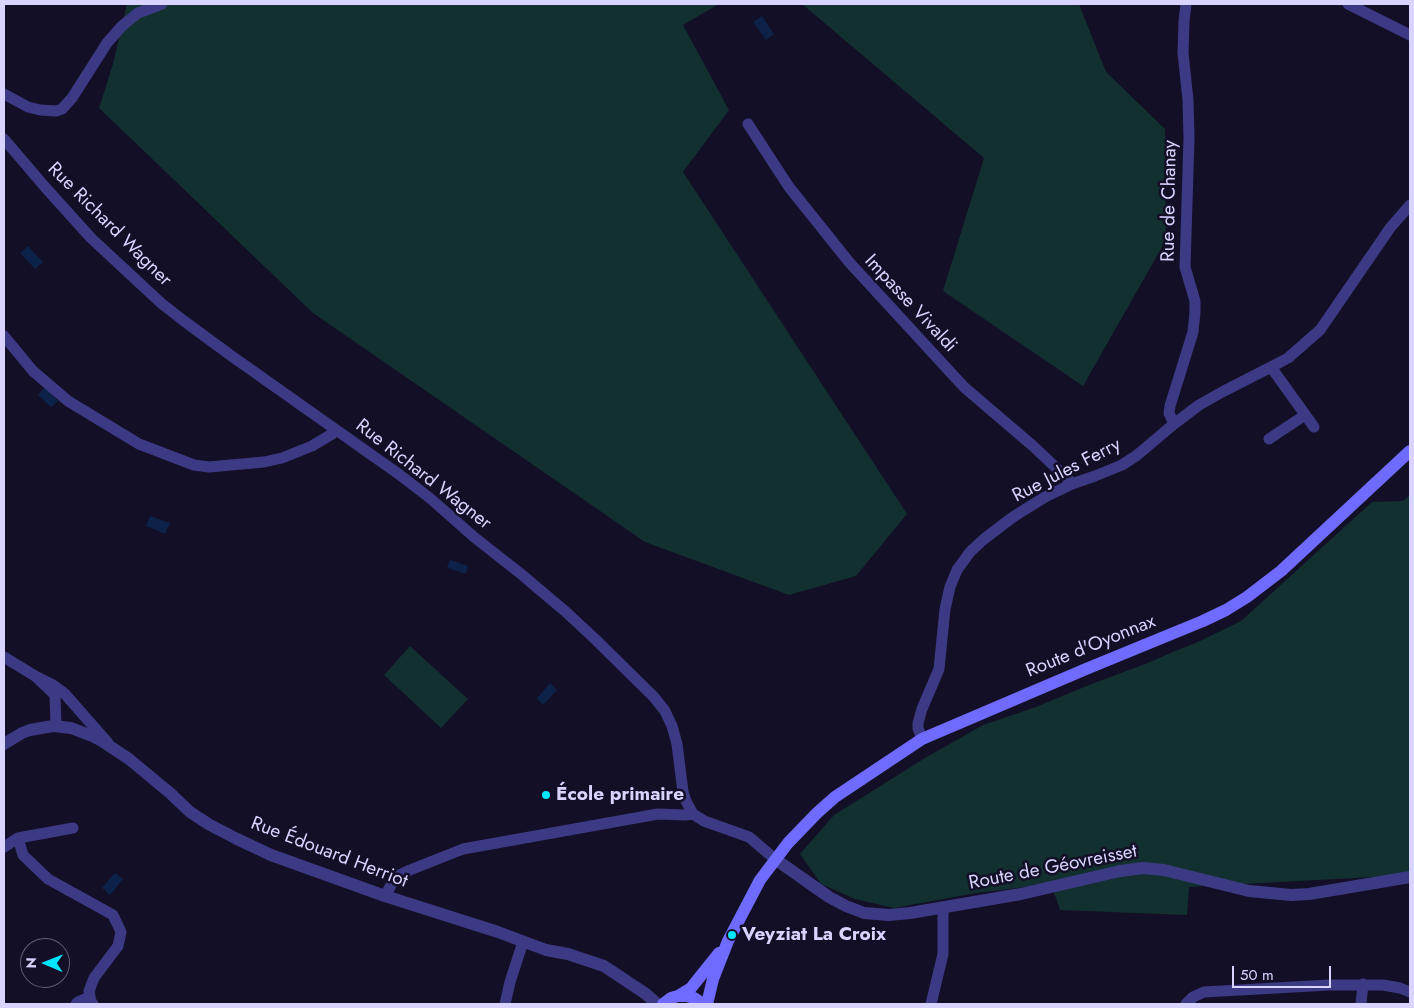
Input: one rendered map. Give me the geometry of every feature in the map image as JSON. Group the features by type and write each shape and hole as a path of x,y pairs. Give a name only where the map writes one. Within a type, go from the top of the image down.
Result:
{"main road":[{"name":"Route d'Oyonnax","path":"728,941 760,880 775,859 802,828 835,798 922,739 1226,610 1247,597 1281,571 1410,451"},
{"path":"663,1004 691,988 728,941"},
{"path":"678,996 694,998 705,1004 728,941"}],"street":[{"path":"4,94 28,107 48,111 62,109 72,98 107,43 122,26 138,13 162,4"},
{"name":"Rue de Chanay","path":"1174,424 1169,413 1170,406 1193,332 1195,312 1195,301 1185,267 1189,138 1188,100 1183,53 1186,4"},
{"path":"1348,4 1410,35"},
{"name":"Impasse Vivaldi","path":"748,124 789,187 849,262 964,387 1033,446 1072,484"},
{"name":"Rue Richard Wagner","path":"4,139 44,187 91,238 156,298 233,358 400,475 431,499 595,639 654,697 664,711 672,726 677,744 682,792 693,814"},
{"name":"Rue Jules Ferry","path":"922,739 918,723 938,669 945,609 950,587 957,570 970,552 984,538 1045,497 1072,484 1122,465 1136,456 1199,405 1288,358 1320,330 1390,228 1410,205"},
{"path":"4,336 33,371 68,402 139,444 194,465 209,467 264,462 282,458 312,446 336,430"},
{"path":"1271,368 1314,427"},
{"path":"1269,439 1305,414"},
{"path":"4,657 65,694 112,748"},
{"path":"35,676 55,695 56,726"},
{"name":"Rue Édouard Herriot","path":"4,744 22,732 30,730 56,726 82,732 112,748 148,775 190,812 210,825 271,855 385,896 472,923 546,950 568,954 604,966 646,994 657,1004"},
{"path":"385,896 394,880 410,870 463,849 658,814 693,814 704,822 749,837 775,859"},
{"path":"4,847 18,838 73,828"},
{"path":"18,838 23,855 48,879 113,915 120,932 118,946 94,978 89,991 91,1001 78,1002 76,1004"},
{"name":"Route de Géovreisset","path":"775,859 828,897 864,913 889,915 943,908 1021,894 1120,871 1143,868 1164,870 1248,891 1291,895 1309,894 1410,876"},
{"path":"931,1004 943,954 943,908"},
{"path":"505,1004 523,942"},
{"path":"1362,1004 1363,984"},
{"path":"1186,1004 1193,997 1204,992 1329,985 1383,985 1410,992"}],"green space":[{"path":"127,4 719,4 683,25 729,110 683,172 907,514 856,576 789,595 645,542 313,313 99,108 113,64"},
{"path":"802,4 1079,4 1106,72 1165,129 1166,240 1083,386 943,291 984,158"},
{"path":"1410,495 1410,875 1189,887 1187,915 1060,910 1051,884 976,893 894,908 855,899 821,884 800,854 834,815 925,758 983,725 1036,707 1145,664 1241,621 1372,502 1403,501"},
{"path":"410,646 468,699 441,728 384,675"}],"water":[{"path":"762,16 774,34 766,40 753,22"},
{"path":"28,246 43,262 35,269 20,253"},
{"path":"45,387 58,401 51,407 38,395"},
{"path":"150,516 170,523 165,534 146,526"},
{"path":"450,560 468,566 466,574 447,568"},
{"path":"550,683 557,690 543,705 537,698"},
{"path":"115,873 123,879 110,895 102,888"}],"place":[{"name":"École primaire","path":"546,795"},
{"name":"Veyziat La Croix","path":"732,935"}]}
